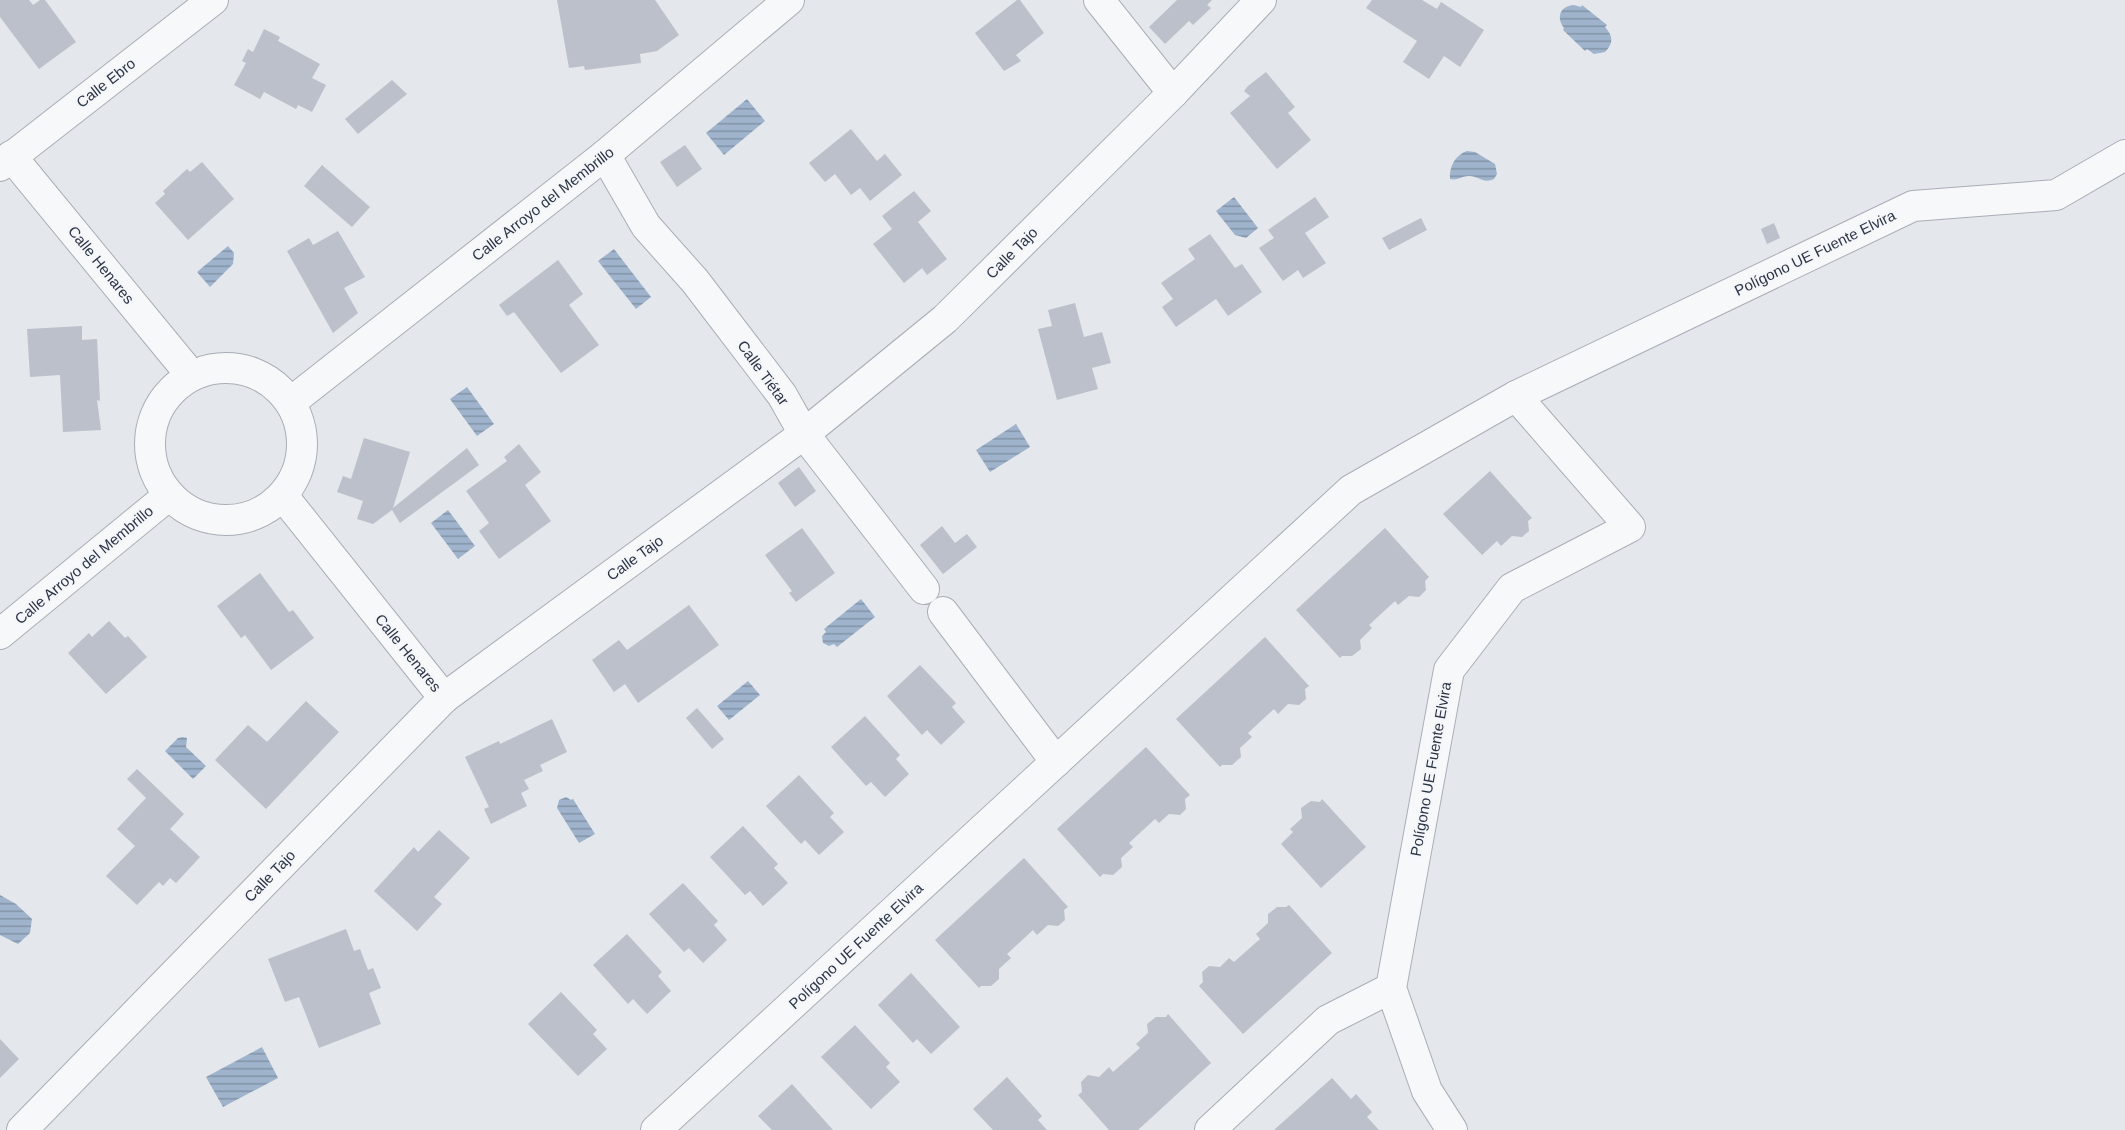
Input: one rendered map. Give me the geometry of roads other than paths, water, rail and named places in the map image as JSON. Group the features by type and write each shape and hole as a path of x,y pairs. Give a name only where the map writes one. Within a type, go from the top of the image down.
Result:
{"street":[{"name":"Calle Ebro","path":"6,161 213,0"},
{"name":"Calle Arroyo del Membrillo","path":"291,402 605,155 789,0"},
{"path":"1099,0 1173,93"},
{"name":"Calle Tajo","path":"22,1130 444,698 804,434 945,319 1173,93 1262,0"},
{"name":"Calle Tiétar","path":"605,155 646,226 695,281 775,386 804,434 1056,762"},
{"name":"Polígono UE Fuente Elvira","path":"656,1130 1351,490 1516,396 1913,206 2056,195 2125,155"},
{"name":"Calle Henares","path":"6,161 190,375"},
{"path":"218,367 246,369 271,381 291,402 302,434 300,467 283,496 256,514 225,521 194,515 168,496 151,465 150,430 163,398 190,375 218,367"},
{"name":"Polígono UE Fuente Elvira","path":"1452,1130 1427,1091 1391,988 1449,670 1512,588 1630,527 1516,396"},
{"name":"Calle Arroyo del Membrillo","path":"0,634 168,496"},
{"name":"Calle Henares","path":"283,496 444,698"},
{"path":"1210,1130 1328,1020 1391,988"}],"water":[{"path":"1574,5 1581,7 1582,5 1607,25 1605,27 1610,33 1611,40 1605,52 1594,54 1587,49 1585,51 1563,30 1560,20 1561,13 1565,7"},
{"path":"747,99 765,121 724,155 706,133"},
{"path":"1467,151 1475,152 1495,164 1497,174 1494,179 1487,181 1469,176 1450,179 1454,162 1459,155"},
{"path":"1234,197 1258,228 1246,238 1235,235 1216,211"},
{"path":"228,246 234,253 233,264 210,287 197,272"},
{"path":"614,249 651,297 636,309 598,261"},
{"path":"467,387 494,424 477,436 450,399"},
{"path":"1016,424 1030,447 990,472 976,450"},
{"path":"448,510 475,546 458,559 431,523"},
{"path":"861,599 875,617 837,647 834,644 829,646 823,643 822,636 826,632 824,629"},
{"path":"748,681 760,695 729,720 717,706"},
{"path":"178,738 187,738 186,747 206,766 193,779 165,751"},
{"path":"566,797 573,799 595,834 579,843 557,808 559,800"},
{"path":"0,895 16,904 32,919 30,933 18,944 0,935"},
{"path":"262,1047 278,1078 223,1107 206,1077"}]}
